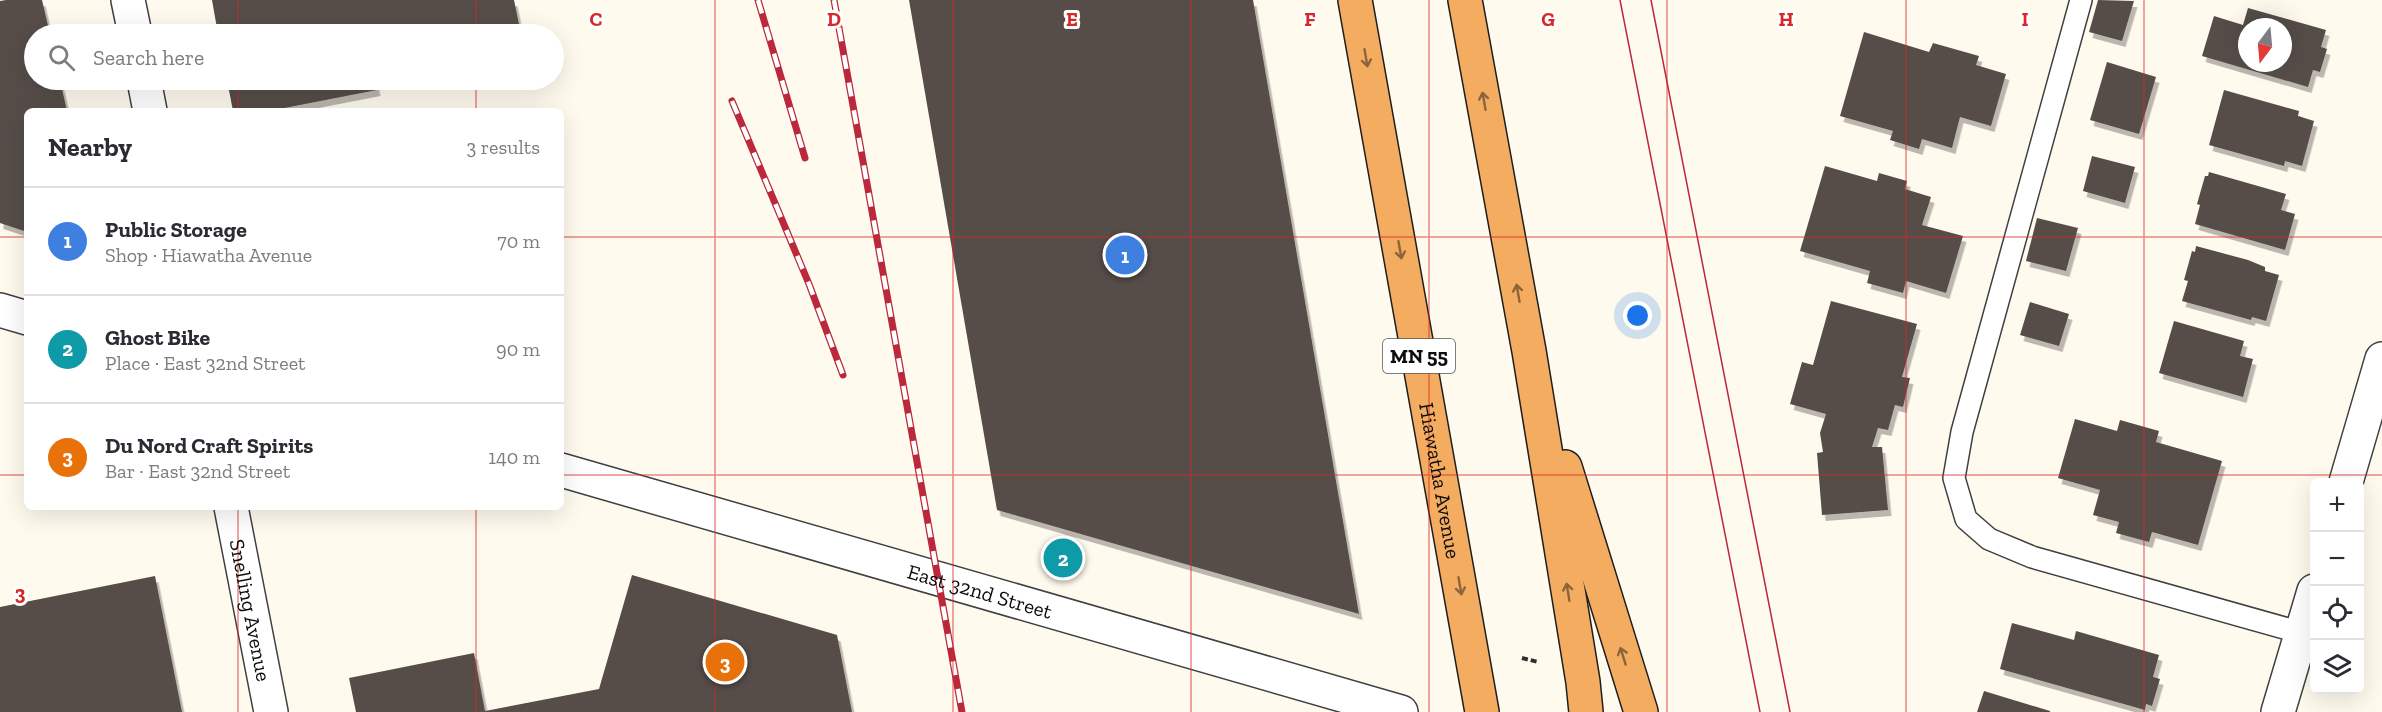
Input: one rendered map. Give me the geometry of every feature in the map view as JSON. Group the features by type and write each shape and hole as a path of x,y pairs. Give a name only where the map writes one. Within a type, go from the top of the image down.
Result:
{"highway":[{"name":"Hiawatha Avenue","path":"1355,0 1482,712"},
{"path":"1466,0 1529,351 1586,712"},
{"path":"1529,351 1641,712"}],"street":[{"path":"128,0 133,24"},
{"path":"146,90 149,108"},
{"path":"0,310 24,317"},
{"path":"2347,478 2382,359"},
{"name":"East 32nd Street","path":"564,471 1401,712"},
{"name":"Snelling Avenue","path":"232,510 271,712"},
{"path":"2278,712 2310,605"}],"lane":[{"path":"2081,0 1962,432 1954,478 1966,519 1989,539 2032,556 2302,633"}],"path":[{"path":"1522,658 1547,665"}],"building":[{"path":"42,0 48,24 24,24 24,90 62,90 66,108 24,108 24,231 0,223 0,1"},
{"path":"212,0 514,0 519,24 412,24 216,24"},
{"path":"909,0 1253,0 1359,614 997,510"},
{"path":"2098,0 2134,1 2122,41 2089,32"},
{"path":"2248,8 2283,18 2245,18"},
{"path":"2214,16 2238,23 2238,67 2202,56"},
{"path":"2292,20 2326,30 2321,47 2327,49 2320,72 2313,70 2308,87 2257,72 2292,72"},
{"path":"1864,32 1929,52 1933,43 1979,56 1976,65 2006,74 1991,126 1960,117 1952,148 1922,139 1919,149 1890,140 1893,131 1840,116"},
{"path":"2107,62 2156,77 2139,134 2090,120"},
{"path":"229,90 377,90 284,108 232,108"},
{"path":"2224,90 2299,111 2298,116 2314,121 2302,166 2285,161 2284,166 2209,145"},
{"path":"2092,156 2135,167 2125,203 2083,191"},
{"path":"1825,166 1877,181 1879,173 1907,181 1905,189 1931,197 1922,225 1963,236 1946,293 1906,281 1903,293 1867,283 1870,271 1800,251"},
{"path":"2209,172 2286,194 2281,210 2295,214 2285,250 2195,224 2200,205 2197,204 2205,176 2208,176"},
{"path":"2037,218 2078,228 2066,271 2026,261"},
{"path":"2196,246 2248,260 2265,267 2265,271 2279,275 2266,321 2252,317 2251,320 2182,301 2188,281 2184,280 2192,251 2195,252"},
{"path":"1831,301 1917,324 1902,377 1910,378 1903,407 1895,405 1888,430 1878,428 1872,447 1882,447 1888,510 1822,515 1817,453 1823,452 1820,433 1826,414 1790,404 1802,362 1813,365"},
{"path":"2030,302 2069,314 2059,346 2020,335"},
{"path":"2174,321 2244,341 2240,356 2253,359 2243,397 2159,373"},
{"path":"2075,419 2117,431 2120,420 2159,431 2156,442 2222,461 2198,545 2152,532 2149,542 2116,533 2119,522 2093,515 2100,490 2058,478"},
{"path":"632,575 837,635 852,712 356,712 349,678 474,653 485,711 599,689"},
{"path":"155,576 182,712 0,712 0,607"},
{"path":"2012,623 2074,640 2076,631 2159,655 2153,677 2160,679 2152,706 2146,704 2145,710 2000,669"},
{"path":"1984,691 2050,711 2050,712 1977,712"}],"tram line":[{"path":"1620,0 1760,712"},
{"path":"1651,0 1790,712"}],"railway":[{"path":"758,0 805,158"},
{"path":"834,0 962,712"},
{"path":"732,101 809,284 843,375"}],"place":[{"name":"Public Storage","path":"1125,255"},
{"name":"Ghost Bike","path":"1063,558"},
{"name":"Du Nord Craft Spirits","path":"725,662"}]}
